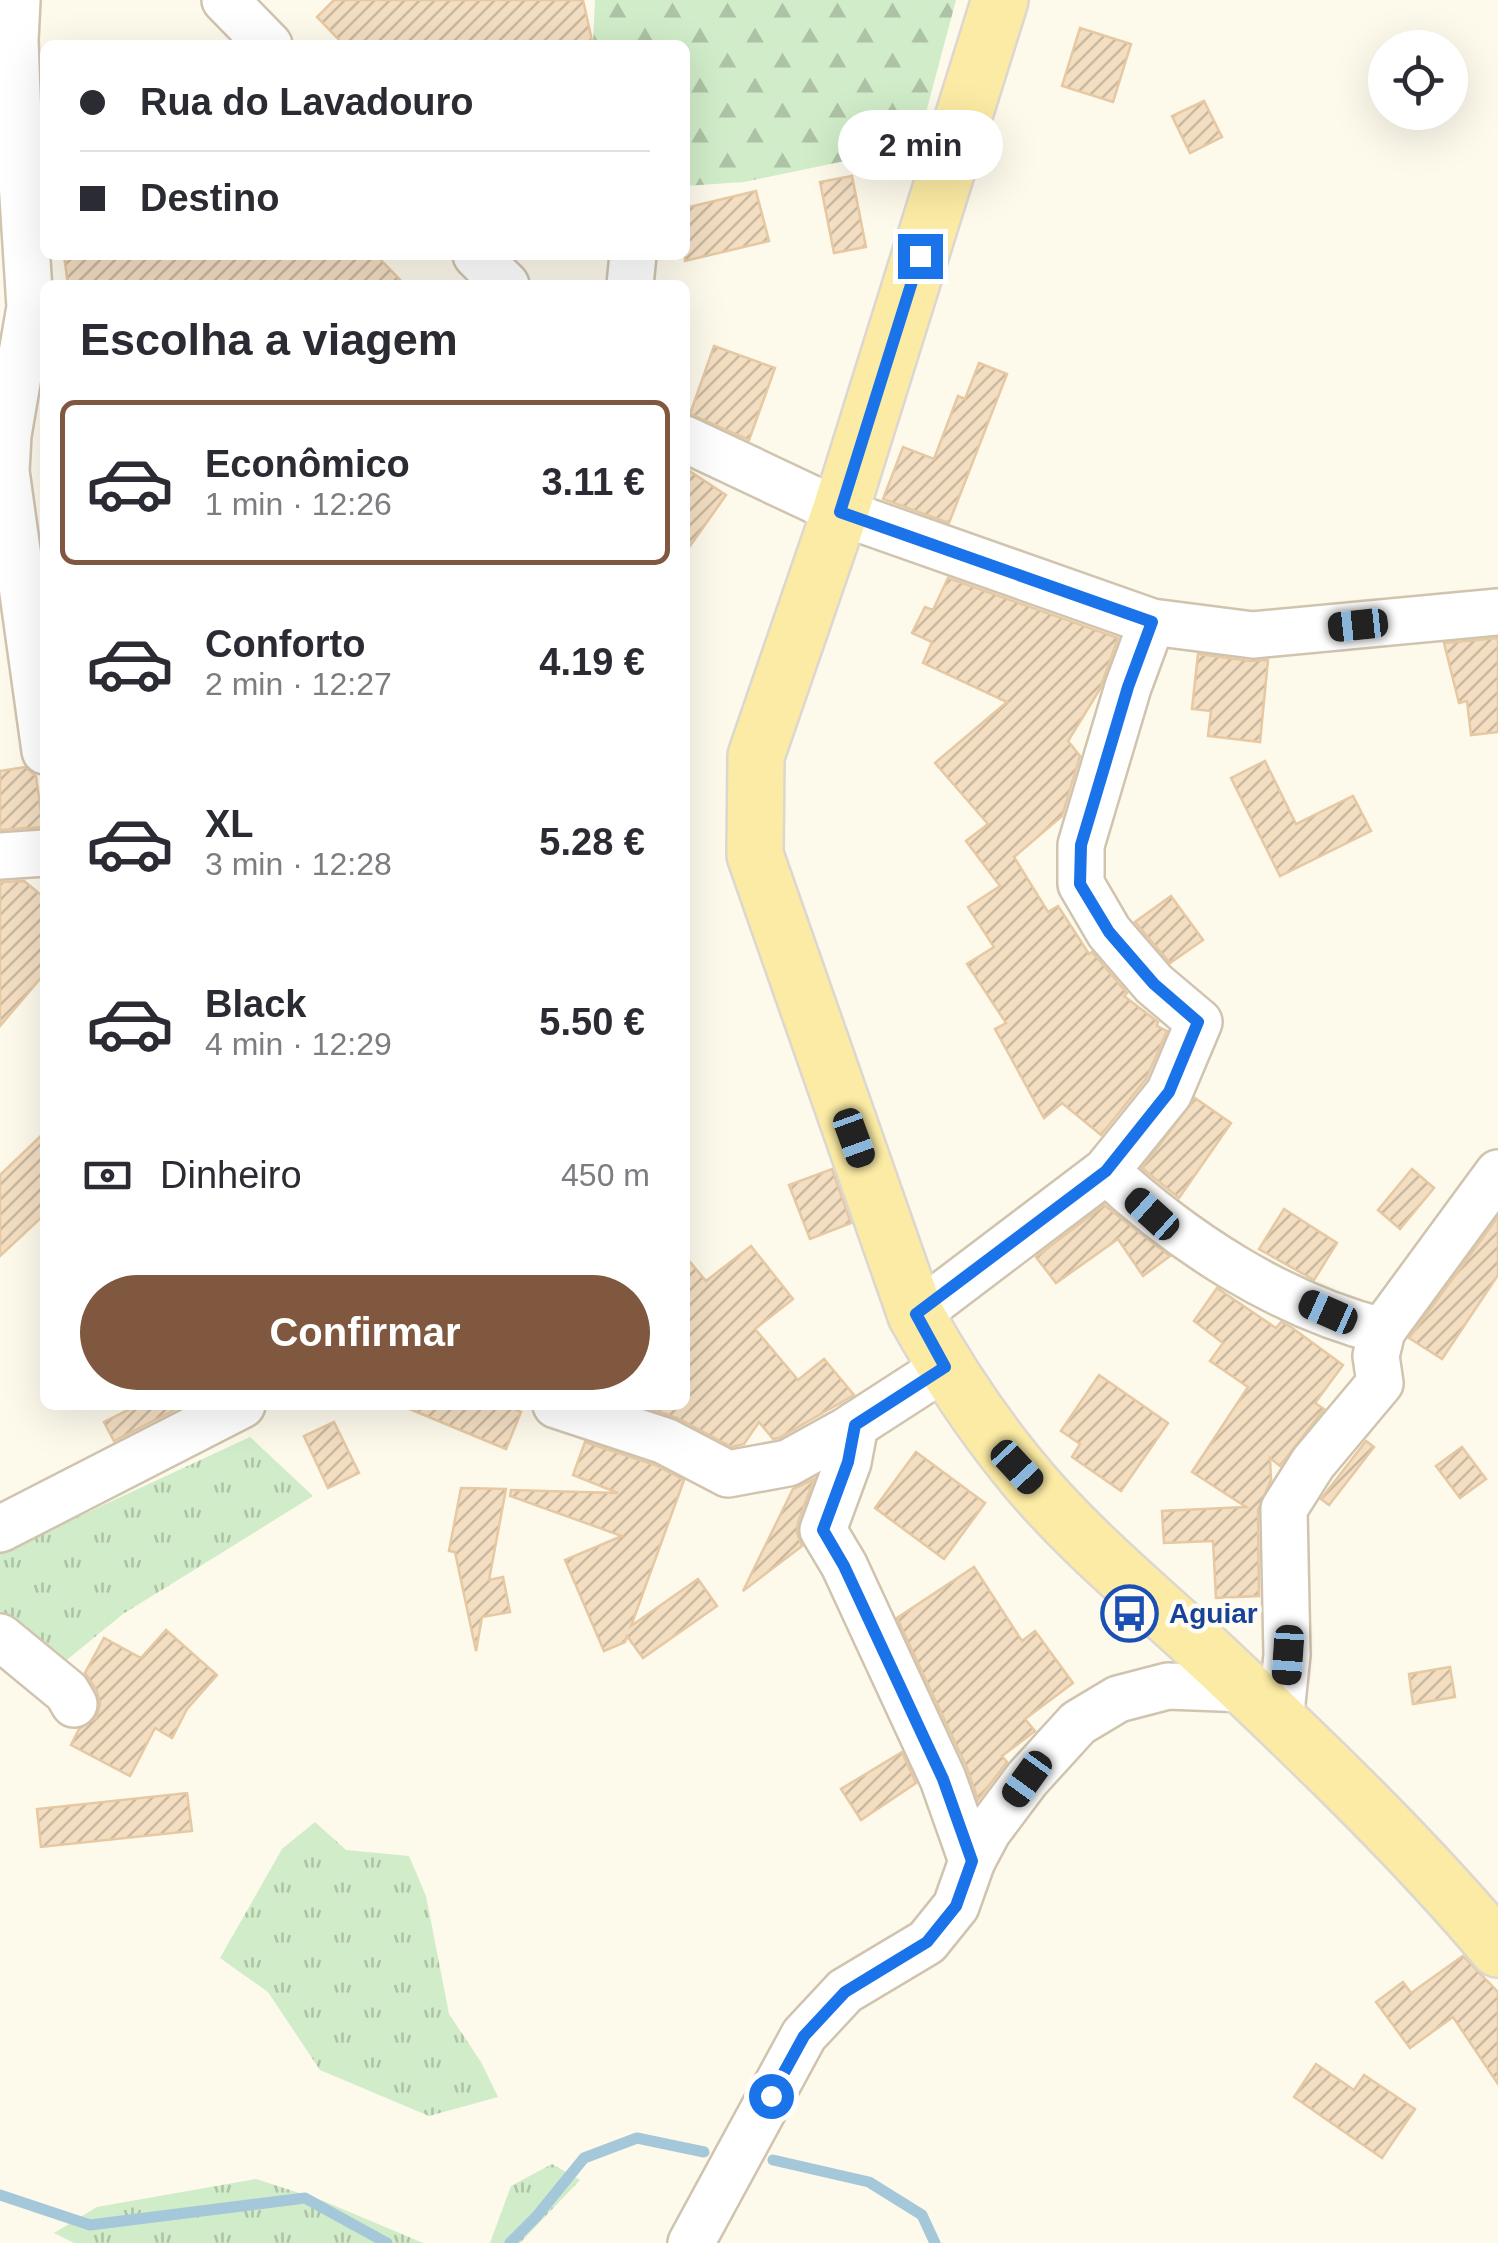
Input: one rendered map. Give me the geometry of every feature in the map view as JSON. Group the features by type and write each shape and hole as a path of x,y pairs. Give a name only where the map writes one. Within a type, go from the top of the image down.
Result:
{"main road":[{"path":"1000,0 840,512 756,756 755,855 916,1314 945,1367 1017,1467 1064,1517 1263,1705 1399,1841 1498,1949"}],"street":[{"path":"18,0 18,118 30,307 8,434 6,472 40,715"},
{"path":"225,0 265,40"},
{"path":"481,260 501,280"},
{"path":"690,441 840,512 1152,622 1254,635 1498,612"},
{"path":"916,1314 1106,1171 1169,1092 1198,1022 1154,984 1109,932 1080,884 1081,845 1128,687 1152,622"},
{"path":"0,856 40,852"},
{"path":"1106,1171 1152,1214 1210,1256 1338,1317 1382,1330"},
{"path":"691,2243 804,2036 845,1992 927,1942 956,1906 988,1831 1027,1779 1078,1722 1118,1699 1168,1686 1263,1705 1288,1655 1284,1509 1313,1463 1380,1382 1376,1356 1382,1330 1498,1173"},
{"path":"571,1410 665,1441 728,1474 788,1463 945,1367"},
{"path":"0,1529 232,1410"},
{"path":"855,1425 848,1462 823,1530 844,1566 943,1779 972,1861"},
{"path":"0,1637 68,1692 74,1704"}],"green space":[{"path":"595,0 956,0 917,146 744,182 690,186 690,40 593,40"},
{"path":"250,1437 313,1496 123,1614 63,1663 0,1611 0,1553"},
{"path":"315,1822 346,1850 409,1856 426,1896 449,2014 481,2062 498,2097 429,2116 320,2070 268,1992 220,1958 282,1849"},
{"path":"552,2164 580,2180 520,2243 490,2243 511,2186"},
{"path":"256,2179 321,2200 423,2243 74,2243 54,2233 97,2207"}],"building":[{"path":"334,0 583,0 592,40 339,40 317,17"},
{"path":"1080,28 1131,44 1113,102 1062,86"},
{"path":"1204,101 1222,137 1190,153 1172,116"},
{"path":"852,176 866,247 834,253 820,182"},
{"path":"756,191 769,241 690,260 690,207"},
{"path":"65,260 381,260 400,280 67,280"},
{"path":"714,346 775,368 749,440 690,414"},
{"path":"979,363 1007,374 949,523 883,499 903,447 934,459 958,396 965,399"},
{"path":"690,471 726,495 690,546"},
{"path":"948,578 1118,638 1100,689 1068,741 1080,756 1062,816 1014,857 1048,912 1058,906 1089,954 1092,952 1127,993 1124,996 1167,1031 1146,1079 1101,1135 1062,1103 1044,1118 995,1029 1006,1023 967,964 994,947 968,907 1000,886 966,841 988,824 935,763 1007,702 923,663 932,642 912,633 925,607 933,610"},
{"path":"1498,638 1498,732 1471,735 1467,701 1459,703 1444,643"},
{"path":"1198,654 1268,660 1260,742 1208,736 1211,711 1192,709"},
{"path":"1265,761 1296,824 1353,796 1371,831 1280,876 1231,778"},
{"path":"25,767 36,776 40,827 0,830 0,771"},
{"path":"24,881 40,894 40,979 0,1026 0,882"},
{"path":"1171,896 1203,940 1170,963 1135,922"},
{"path":"1195,1098 1231,1123 1179,1198 1142,1168"},
{"path":"40,1137 40,1219 0,1256 0,1175"},
{"path":"832,1169 851,1223 810,1239 789,1185"},
{"path":"1412,1169 1434,1188 1400,1229 1378,1210"},
{"path":"1104,1205 1170,1256 1143,1276 1118,1239 1056,1283 1036,1257"},
{"path":"1284,1209 1337,1243 1314,1280 1259,1249"},
{"path":"1498,1217 1498,1275 1442,1359 1409,1338"},
{"path":"751,1246 793,1299 755,1329 798,1380 824,1359 854,1395 779,1438 773,1439 759,1422 744,1444 732,1447 654,1410 690,1410 690,1262 706,1281"},
{"path":"1217,1288 1276,1328 1281,1322 1291,1327 1343,1365 1315,1403 1324,1409 1280,1466 1270,1458 1271,1480 1258,1510 1259,1596 1216,1598 1213,1541 1164,1543 1162,1511 1246,1507 1192,1472 1248,1387 1210,1361 1223,1343 1194,1321"},
{"path":"1099,1375 1168,1423 1121,1491 1072,1457 1080,1444 1061,1431"},
{"path":"128,1410 174,1410 114,1441 104,1422"},
{"path":"412,1410 521,1412 506,1449"},
{"path":"334,1422 359,1473 328,1488 304,1436"},
{"path":"1366,1441 1374,1447 1329,1505 1321,1499"},
{"path":"585,1442 655,1465 684,1480 631,1626 698,1579 717,1606 643,1658 627,1636 625,1642 604,1651 565,1560 622,1536 510,1496 511,1490 618,1493 573,1475"},
{"path":"1462,1447 1486,1479 1460,1498 1436,1466"},
{"path":"916,1452 985,1503 944,1559 875,1508"},
{"path":"814,1479 798,1522 802,1546 743,1591 793,1489"},
{"path":"461,1488 506,1489 489,1580 503,1577 510,1612 482,1617 476,1651 455,1552 449,1551"},
{"path":"974,1567 1022,1641 1035,1631 1073,1683 1025,1719 1035,1731 1002,1756 1007,1762 978,1800 897,1618"},
{"path":"166,1630 217,1675 187,1709 172,1738 155,1728 130,1776 71,1745 79,1729 96,1718 100,1705 97,1691 85,1673 104,1638 141,1658"},
{"path":"1450,1667 1455,1697 1413,1704 1409,1674"},
{"path":"902,1752 916,1783 861,1820 841,1789"},
{"path":"187,1793 192,1831 41,1847 37,1809"},
{"path":"1463,1956 1498,1992 1498,2084 1453,2017 1410,2048 1376,2002 1403,1982 1411,1993"},
{"path":"1316,2064 1354,2090 1364,2075 1415,2109 1382,2158 1294,2097"}],"waterway":[{"path":"510,2243 584,2158 637,2138 704,2152"},
{"path":"773,2160 869,2182 922,2215 935,2243"},
{"path":"0,2195 90,2225 305,2198 387,2243"}],"place":[{"name":"Aguiar","path":"1130,1613"}],"route":[{"path":"771,2096 804,2036 845,1992 927,1942 956,1906 972,1861 943,1779 844,1566 823,1530 848,1462 855,1425 945,1367 916,1314 1106,1171 1169,1092 1198,1022 1154,984 1109,932 1080,884 1081,845 1128,687 1152,622 840,512 920,256"}]}
